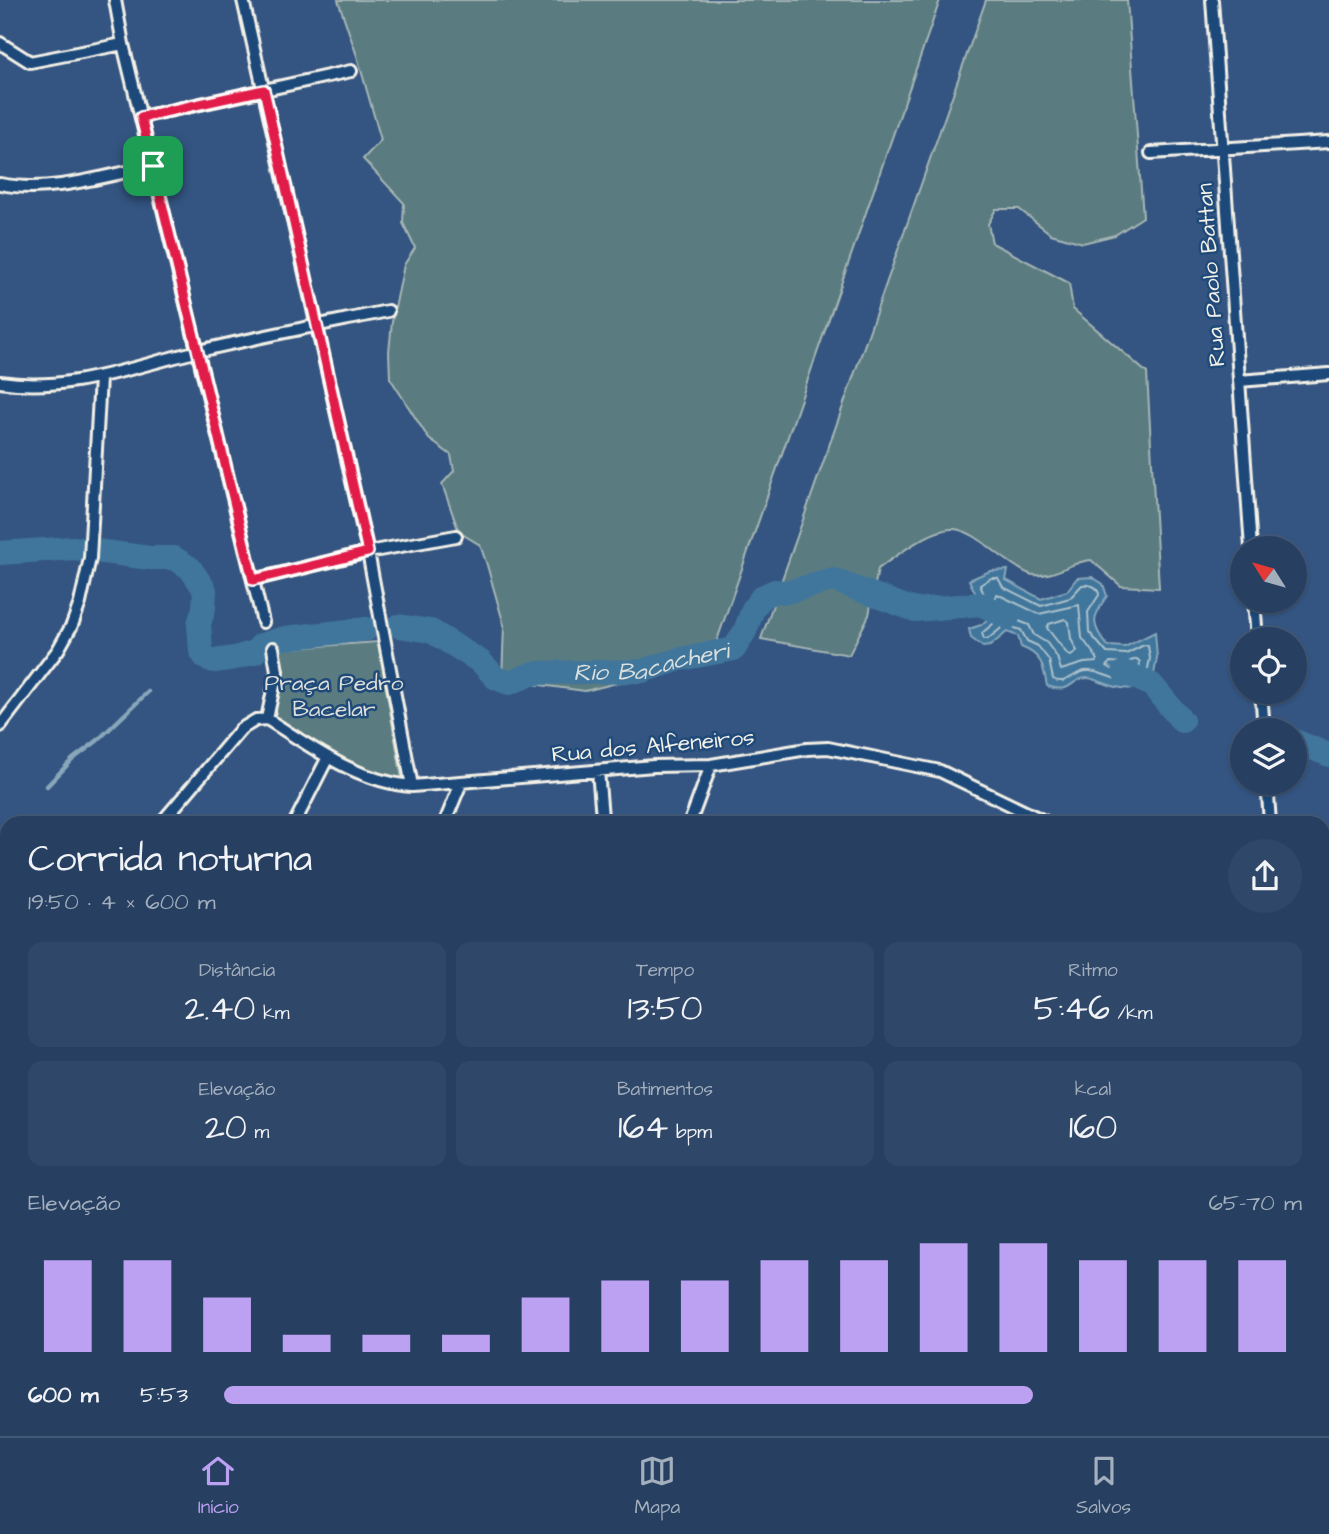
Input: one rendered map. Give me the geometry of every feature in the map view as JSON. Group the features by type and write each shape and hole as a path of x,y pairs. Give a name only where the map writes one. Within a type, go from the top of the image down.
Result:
{"street":[{"path":"115,0 123,44 263,622"},
{"path":"243,0 368,552 412,786"},
{"name":"Rua Paolo Battan","path":"1212,0 1250,536"},
{"path":"0,43 30,62 123,44"},
{"path":"141,117 351,71"},
{"path":"1150,153 1329,142"},
{"path":"0,184 42,186 72,183 153,166"},
{"path":"0,382 42,385 100,378 197,351 388,310"},
{"path":"1239,381 1329,374"},
{"path":"0,726 36,681 72,625 80,603 90,558 100,378"},
{"path":"253,580 368,552 456,536"},
{"path":"167,816 240,729 256,720 267,719 277,671 273,648"},
{"name":"Rua dos Alfeneiros","path":"267,719 328,757 373,779 393,785 461,783 654,766 711,765 828,748 940,771 1034,816"},
{"path":"298,816 328,757"},
{"path":"692,816 711,765"},
{"path":"598,771 602,816"},
{"path":"447,816 461,783"},
{"path":"1268,795 1270,816"}],"green space":[{"path":"338,0 940,0 714,649 673,669 585,691 502,680 504,625 487,565 480,545 459,532 442,484 454,471 451,455 429,439 390,378 392,322 404,265 415,248 403,223 404,203 363,159 381,140"},
{"path":"986,0 1127,0 1143,217 1115,235 1083,243 1051,234 1019,209 996,209 988,224 992,243 1069,283 1073,309 1147,373 1159,588 1121,586 1091,560 1049,574 1030,574 973,536 961,530 945,530 914,544 878,569 869,615 849,655 761,639"},
{"name":"Praça Pedro Bacelar","path":"378,642 402,779 384,776 350,764 270,717 278,649"}],"water":[{"path":"1008,570 1006,580 1041,599 1067,591 1077,578 1092,577 1103,584 1107,596 1095,621 1098,632 1108,646 1125,647 1155,632 1157,658 1152,685 1122,688 1088,678 1062,689 1047,686 1040,662 1021,647 1018,636 1007,632 990,646 983,647 971,638 969,629 988,619 969,580 990,571"}],"waterway":[{"name":"Rio Bacacheri","path":"0,553 73,548 150,558 174,558 190,568 205,590 204,608 199,624 201,651 206,658 214,661 255,652 261,645 285,638 367,629"},
{"name":"Rio Bacacheri","path":"398,626 431,631 481,662 496,678 509,683 534,673 642,671 680,659 734,649 745,631 753,609 762,597 775,591 787,592 833,580 915,610 980,604 1008,617"},
{"name":"Rio Bacacheri","path":"195,655 201,651"},
{"name":"Rio Bacacheri","path":"1124,672 1152,685 1182,721"},
{"path":"47,786 148,692"},
{"name":"Rio Bacacheri","path":"1307,746 1329,755"}],"route":[{"path":"264,90 368,552 253,580 153,166 141,117 264,90"}]}
